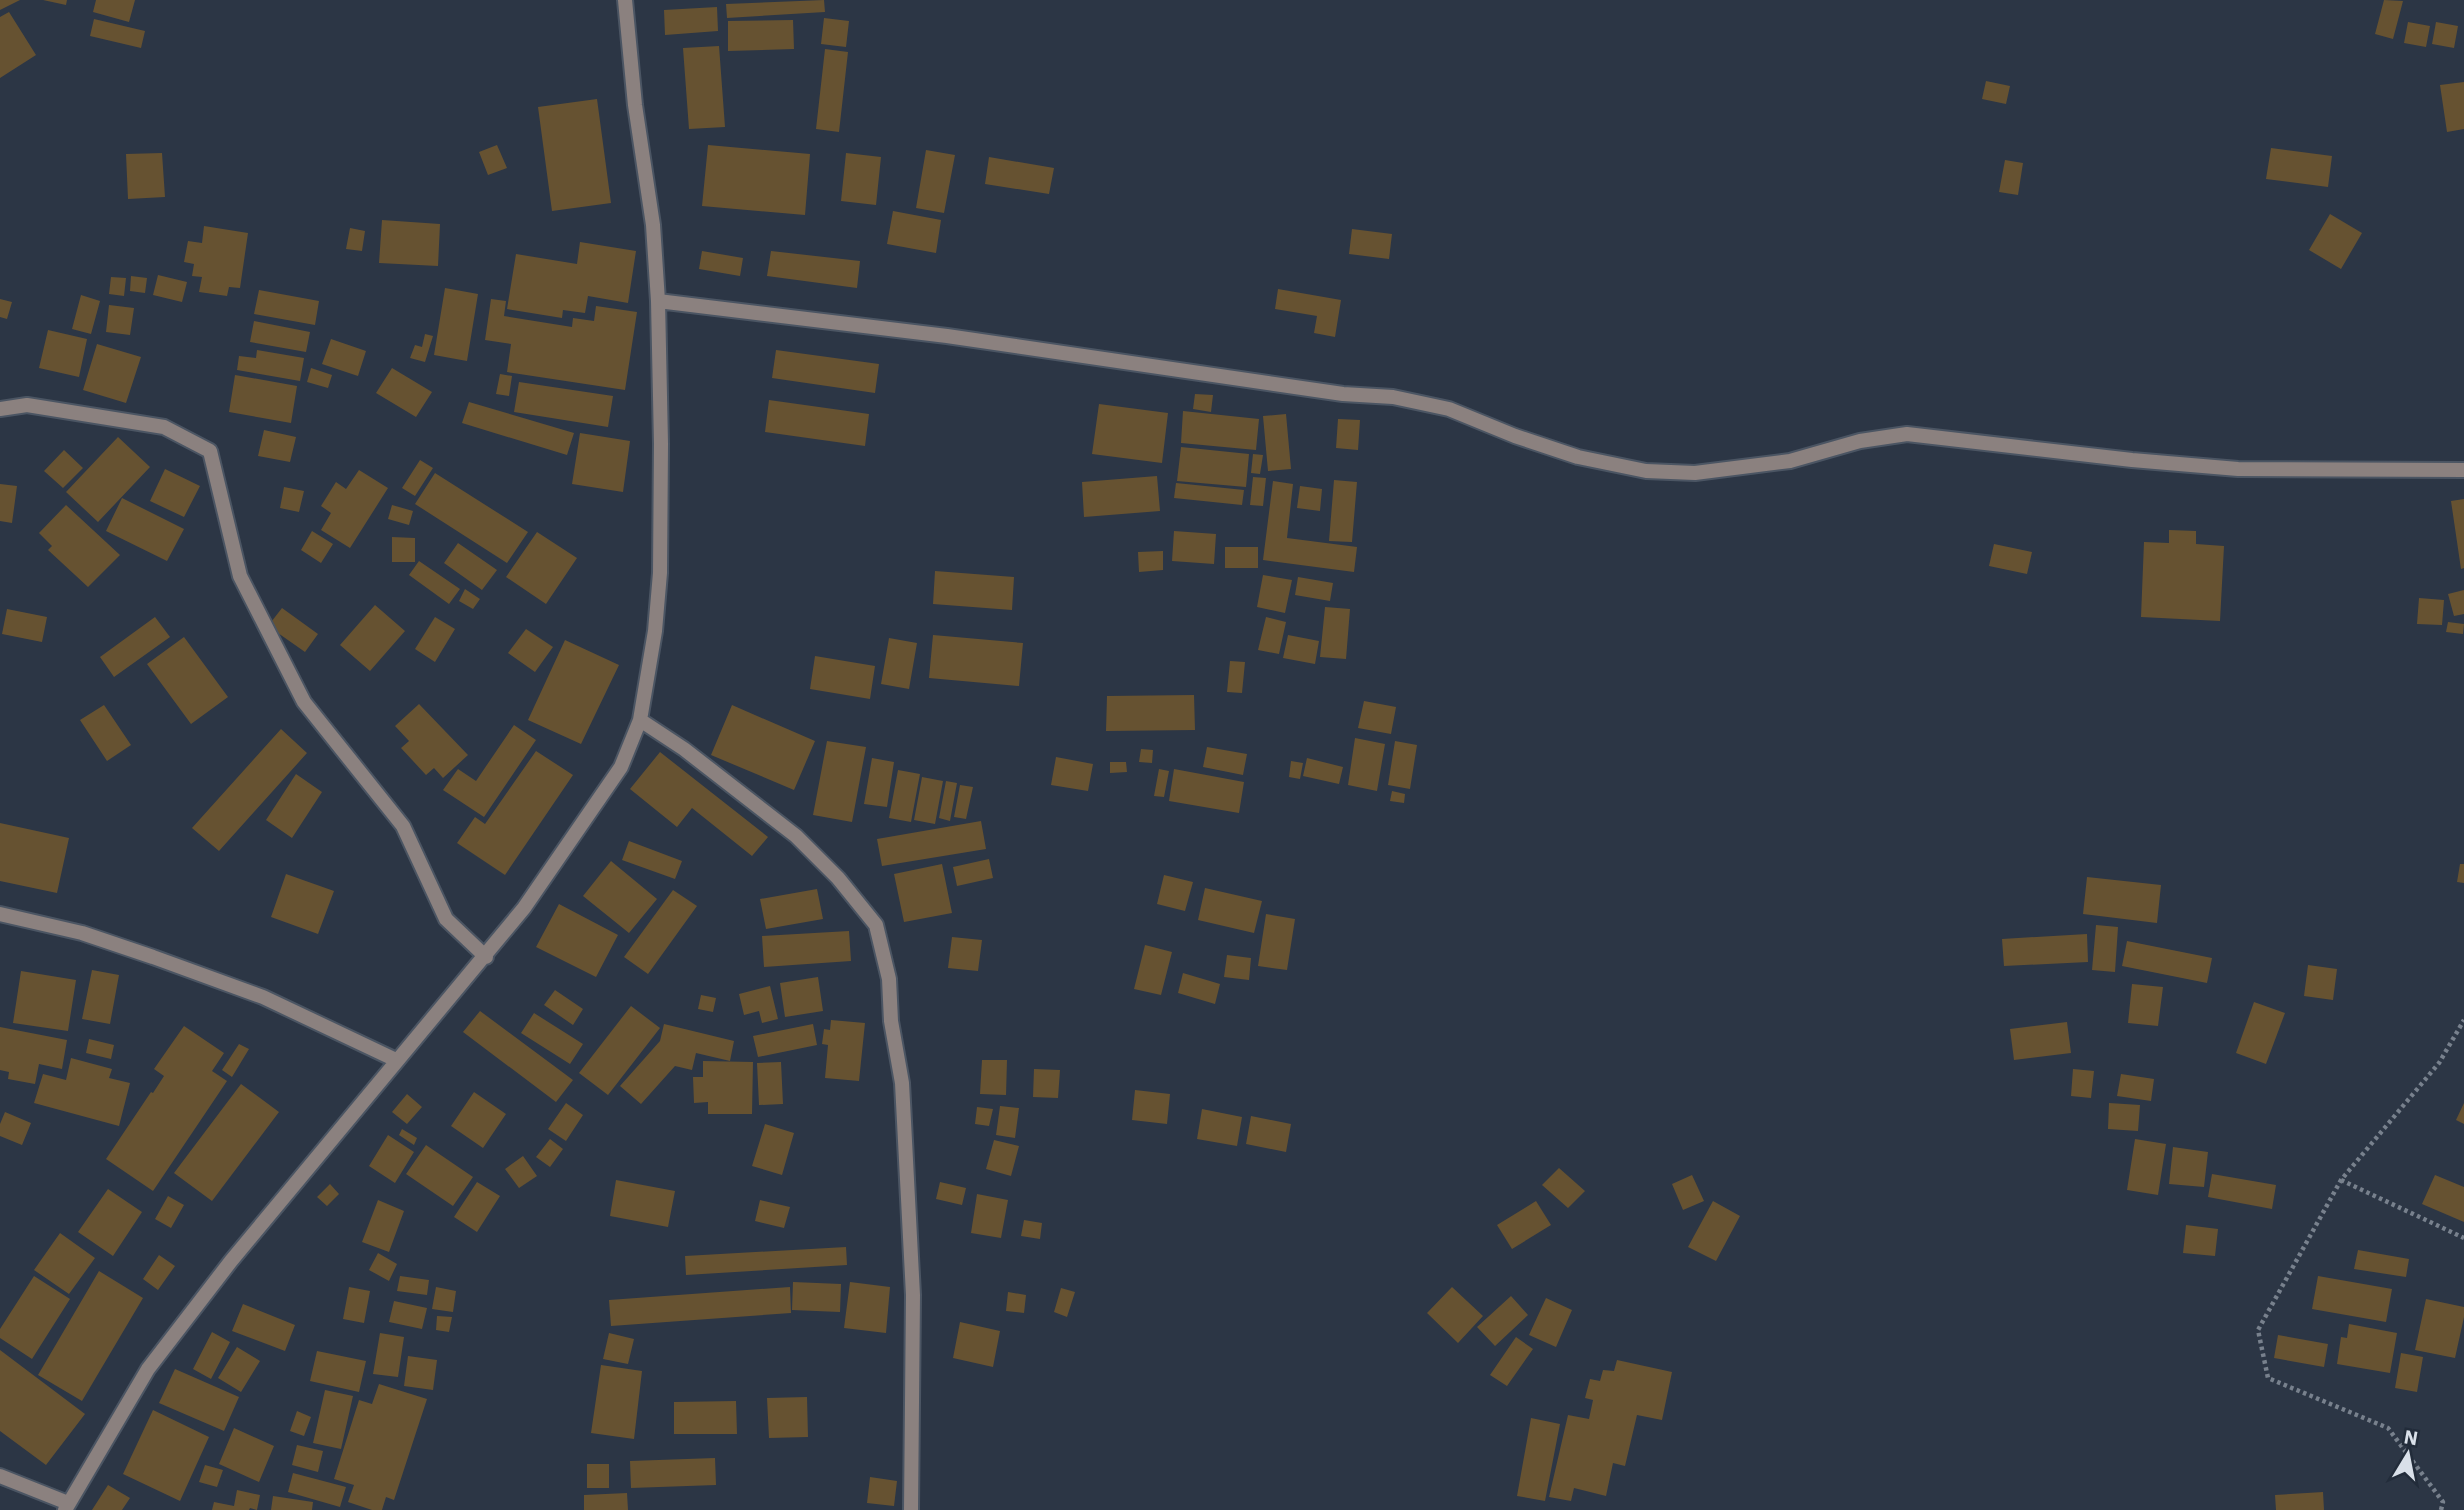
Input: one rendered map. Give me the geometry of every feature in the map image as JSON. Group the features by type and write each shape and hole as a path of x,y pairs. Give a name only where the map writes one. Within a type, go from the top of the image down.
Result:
{"street":[{"path":"0,1476 67,1506 148,1368 231,1261 396,1060 486,957 524,908 621,767 640,720 655,631 660,573 661,444 658,301 653,225 635,105 625,0"},
{"path":"658,301 947,336 1343,394 1393,397 1449,409 1515,436 1578,457 1646,471 1695,473 1790,461 1860,441 1907,435 2238,469 2464,470"},
{"path":"0,409 27,405 164,427 210,451 240,576 304,702 403,826 446,919 486,957"},
{"path":"640,720 684,749 796,836 838,878 876,925 889,979 891,1021 902,1083 913,1296 911,1510"},
{"path":"0,914 82,933 190,970 263,998 396,1060"}],"path":[{"path":"2441,1510 2443,1502 2388,1428 2268,1378 2258,1330 2340,1180 2439,1063 2464,1020"},
{"path":"2340,1180 2464,1238"}],"building":[{"path":"0,0 20,0 0,10"},
{"path":"43,0 67,0 66,5"},
{"path":"96,0 135,0 129,22 93,12"},
{"path":"824,0 825,12 727,18 726,4"},
{"path":"2384,0 2403,1 2393,39 2375,34"},
{"path":"717,7 718,31 665,35 664,10"},
{"path":"9,12 36,55 0,78 0,17"},
{"path":"824,18 849,21 846,47 821,44"},
{"path":"94,19 145,31 141,48 90,36"},
{"path":"793,20 794,49 728,51 728,21"},
{"path":"2408,22 2430,26 2426,47 2404,43"},
{"path":"2436,22 2458,26 2454,48 2432,44"},
{"path":"719,46 725,127 689,129 683,48"},
{"path":"825,49 848,52 839,132 816,129"},
{"path":"1986,81 2010,86 2006,104 1982,99"},
{"path":"2464,82 2464,129 2447,132 2440,85"},
{"path":"597,99 611,203 552,211 538,107"},
{"path":"497,145 507,168 488,175 479,152"},
{"path":"708,145 810,154 805,215 702,206"},
{"path":"2271,148 2332,156 2328,187 2266,179"},
{"path":"926,150 955,155 944,213 916,208"},
{"path":"162,153 165,197 128,199 126,154"},
{"path":"846,153 881,157 876,205 841,201"},
{"path":"989,157 1054,168 1049,194 985,184"},
{"path":"2005,160 2023,163 2018,195 1999,192"},
{"path":"893,211 941,220 936,253 887,244"},
{"path":"2330,214 2362,233 2341,269 2309,250"},
{"path":"382,220 440,224 438,266 379,263"},
{"path":"204,226 248,233 240,288 229,287 227,296 199,292 202,277 192,276 194,264 184,262 188,241 202,243"},
{"path":"350,228 365,231 362,251 346,249"},
{"path":"1352,229 1392,234 1389,259 1349,254"},
{"path":"580,242 636,251 628,303 588,296 585,313 563,310 562,318 507,309 516,254 577,264"},
{"path":"702,251 743,258 740,276 699,269"},
{"path":"771,251 860,261 857,288 767,276"},
{"path":"158,275 187,282 182,302 153,295"},
{"path":"131,276 147,278 145,293 130,291"},
{"path":"111,277 126,278 124,296 109,294"},
{"path":"445,288 478,294 467,361 434,355"},
{"path":"1278,289 1341,300 1335,337 1314,333 1317,316 1275,309"},
{"path":"259,290 319,301 315,325 254,314"},
{"path":"81,295 100,301 91,334 72,329"},
{"path":"0,299 12,302 7,319 0,317"},
{"path":"491,299 506,301 504,316 572,327 573,318 594,321 596,306 637,312 625,390 507,372 511,344 485,340"},
{"path":"109,305 134,308 130,335 106,332"},
{"path":"254,321 310,332 306,352 250,342"},
{"path":"48,330 87,339 79,377 39,368"},
{"path":"425,334 433,336 425,362 410,358 415,345 422,347"},
{"path":"331,339 366,351 358,376 322,364"},
{"path":"97,344 141,357 126,403 83,390"},
{"path":"257,350 304,358 300,381 237,370 239,356 256,358"},
{"path":"776,350 879,364 875,393 772,378"},
{"path":"311,368 332,375 328,388 307,382"},
{"path":"392,368 432,392 416,417 376,393"},
{"path":"500,374 512,376 509,396 496,394"},
{"path":"235,375 297,386 291,423 229,412"},
{"path":"519,382 613,396 608,427 514,412"},
{"path":"1195,394 1213,395 1211,412 1193,409"},
{"path":"769,400 869,414 865,446 765,432"},
{"path":"469,402 574,433 567,455 462,423"},
{"path":"1099,404 1168,413 1162,463 1092,454"},
{"path":"1183,411 1259,419 1256,450 1181,443"},
{"path":"1286,414 1291,469 1268,471 1263,416"},
{"path":"1338,419 1360,420 1358,450 1336,448"},
{"path":"264,430 296,437 290,462 258,456"},
{"path":"580,433 630,441 623,492 572,484"},
{"path":"118,437 150,467 98,522 66,492"},
{"path":"1181,447 1249,454 1246,487 1177,481"},
{"path":"64,450 83,468 63,488 44,471"},
{"path":"1253,454 1263,455 1260,474 1251,473"},
{"path":"420,460 433,468 415,496 402,488"},
{"path":"165,469 200,486 184,517 150,501"},
{"path":"359,470 388,488 350,548 321,530 331,513 321,506 336,482 346,489"},
{"path":"435,473 528,532 507,563 415,504"},
{"path":"1157,476 1160,511 1084,517 1082,482"},
{"path":"1253,477 1266,478 1263,506 1250,505"},
{"path":"1334,480 1357,482 1352,542 1329,541"},
{"path":"1273,481 1293,484 1287,538 1357,547 1354,572 1263,560"},
{"path":"1176,483 1244,490 1242,505 1174,498"},
{"path":"0,484 17,486 12,523 0,521"},
{"path":"1300,486 1322,489 1320,511 1297,508"},
{"path":"284,487 304,491 299,512 280,508"},
{"path":"122,498 184,529 167,561 106,531"},
{"path":"2464,499 2464,568 2461,569 2451,501"},
{"path":"66,505 120,555 88,587 48,550 52,546 39,533"},
{"path":"392,505 413,511 409,525 388,519"},
{"path":"2169,530 2196,531 2196,544 2224,546 2220,621 2141,617 2144,542 2169,543"},
{"path":"312,531 333,544 321,563 301,550"},
{"path":"1174,531 1216,534 1214,564 1172,561"},
{"path":"537,532 577,558 546,604 506,577"},
{"path":"392,537 415,538 415,562 392,562"},
{"path":"458,543 497,570 482,590 444,563"},
{"path":"1994,544 2032,552 2027,574 1989,566"},
{"path":"1225,547 1258,547 1258,568 1225,568"},
{"path":"1163,551 1163,570 1139,572 1138,552"},
{"path":"419,561 460,589 449,604 409,575"},
{"path":"935,571 1014,577 1012,610 933,604"},
{"path":"1263,575 1292,580 1285,613 1257,607"},
{"path":"1298,577 1333,583 1330,601 1295,595"},
{"path":"465,589 480,599 473,609 459,601"},
{"path":"2464,590 2464,614 2454,616 2448,594"},
{"path":"2419,598 2444,600 2442,625 2417,624"},
{"path":"375,605 405,631 370,671 340,645"},
{"path":"1325,607 1350,609 1346,659 1320,657"},
{"path":"282,608 318,634 305,652 268,626"},
{"path":"7,609 47,617 42,642 2,634"},
{"path":"155,617 170,637 114,677 100,657"},
{"path":"435,617 455,629 435,662 415,649"},
{"path":"1266,617 1286,622 1279,654 1258,650"},
{"path":"2448,622 2464,624 2463,634 2446,632"},
{"path":"526,629 553,647 535,672 508,653"},
{"path":"933,635 1023,643 1019,686 929,678"},
{"path":"1288,635 1319,641 1315,664 1283,658"},
{"path":"184,637 228,697 191,724 147,664"},
{"path":"889,638 917,643 909,689 881,684"},
{"path":"565,640 619,665 581,744 528,720"},
{"path":"815,656 875,666 870,699 810,689"},
{"path":"1230,661 1245,662 1242,693 1227,692"},
{"path":"1194,695 1195,730 1106,731 1107,696"},
{"path":"1364,701 1396,707 1391,734 1358,728"},
{"path":"419,704 468,755 443,778 434,768 426,775 401,748 409,741 395,726"},
{"path":"104,705 131,745 107,761 80,720"},
{"path":"732,705 815,741 794,790 711,755"},
{"path":"514,725 536,740 484,817 443,790 458,769 476,781"},
{"path":"281,729 307,753 219,851 192,828"},
{"path":"1355,738 1385,744 1377,791 1348,785"},
{"path":"827,741 866,747 852,822 813,815"},
{"path":"1395,741 1417,745 1410,789 1388,785"},
{"path":"1207,747 1247,754 1243,775 1203,767"},
{"path":"1141,749 1153,750 1152,763 1139,762"},
{"path":"536,751 573,775 505,875 457,843 475,817 485,824"},
{"path":"660,752 768,837 752,856 692,808 677,827 630,789"},
{"path":"1056,757 1093,764 1088,791 1051,785"},
{"path":"872,758 894,762 887,807 864,804"},
{"path":"1307,758 1343,767 1339,784 1303,776"},
{"path":"1291,761 1303,763 1300,779 1289,777"},
{"path":"1110,762 1126,762 1127,772 1110,773"},
{"path":"1159,769 1169,771 1164,797 1154,796"},
{"path":"1174,769 1244,782 1239,813 1169,801"},
{"path":"898,770 920,774 911,822 889,818"},
{"path":"296,774 322,792 292,838 266,820"},
{"path":"922,777 943,781 935,824 914,820"},
{"path":"946,781 957,783 950,821 939,818"},
{"path":"960,785 973,787 966,819 954,817"},
{"path":"1392,791 1405,794 1404,803 1390,801"},
{"path":"981,821 986,849 882,866 877,839"},
{"path":"0,823 69,838 57,893 0,881"},
{"path":"629,841 682,861 675,879 622,860"},
{"path":"989,859 993,878 957,886 953,867"},
{"path":"611,861 657,899 629,933 583,896"},
{"path":"942,864 952,913 904,922 894,874"},
{"path":"2460,864 2464,864 2464,883 2457,882"},
{"path":"286,874 334,891 318,934 271,917"},
{"path":"1164,875 1193,882 1185,911 1157,904"},
{"path":"2087,877 2161,885 2157,923 2083,914"},
{"path":"1205,888 1262,901 1254,933 1198,920"},
{"path":"817,889 823,919 766,929 760,899"},
{"path":"673,890 697,906 648,974 624,957"},
{"path":"559,904 618,935 596,977 536,947"},
{"path":"1266,914 1295,919 1287,970 1258,966"},
{"path":"2096,925 2118,927 2115,972 2092,970"},
{"path":"849,931 851,961 764,967 762,936"},
{"path":"2087,934 2088,962 2004,966 2002,939"},
{"path":"952,937 982,940 978,971 948,968"},
{"path":"2127,941 2212,958 2207,983 2122,966"},
{"path":"1145,945 1172,952 1161,995 1134,989"},
{"path":"1227,955 1251,958 1249,980 1224,977"},
{"path":"2308,965 2337,969 2333,1000 2304,996"},
{"path":"92,970 119,975 110,1024 82,1019"},
{"path":"21,971 76,980 68,1031 13,1023"},
{"path":"1183,973 1220,984 1215,1004 1178,993"},
{"path":"818,977 823,1011 785,1017 780,983"},
{"path":"2132,984 2163,987 2158,1026 2128,1023"},
{"path":"770,986 778,1019 762,1023 759,1011 744,1015 739,994"},
{"path":"555,990 583,1009 573,1025 544,1005"},
{"path":"701,995 716,998 713,1012 698,1009"},
{"path":"2254,1002 2285,1013 2266,1064 2236,1053"},
{"path":"631,1006 660,1028 608,1095 579,1073"},
{"path":"480,1011 573,1080 556,1102 463,1032"},
{"path":"534,1013 583,1044 570,1064 521,1033"},
{"path":"831,1020 865,1023 859,1081 825,1078 828,1045 822,1044 824,1029 830,1030"},
{"path":"2067,1022 2071,1053 2014,1060 2010,1029"},
{"path":"664,1024 734,1041 730,1061 696,1053 692,1070 675,1066 641,1104 620,1086 660,1041"},
{"path":"813,1024 817,1045 758,1057 753,1036"},
{"path":"184,1026 224,1053 212,1071 227,1081 153,1191 106,1159 164,1076 154,1069"},
{"path":"0,1027 67,1040 62,1069 39,1064 35,1084 8,1079 9,1072 0,1070"},
{"path":"89,1039 114,1045 111,1059 86,1053"},
{"path":"239,1044 249,1049 232,1077 222,1070"},
{"path":"71,1058 112,1069 109,1078 130,1083 119,1126 34,1103 43,1074 66,1080"},
{"path":"982,1060 1007,1060 1006,1095 980,1094"},
{"path":"703,1061 753,1062 752,1114 708,1114 708,1102 694,1103 693,1077 703,1077"},
{"path":"781,1062 783,1104 759,1105 757,1063"},
{"path":"1034,1069 1060,1070 1058,1098 1033,1097"},
{"path":"2073,1069 2094,1071 2091,1098 2071,1096"},
{"path":"2121,1074 2154,1079 2151,1101 2117,1096"},
{"path":"241,1084 279,1112 212,1201 174,1173"},
{"path":"1135,1090 1170,1094 1167,1124 1132,1120"},
{"path":"474,1092 506,1114 483,1148 451,1126"},
{"path":"407,1094 422,1107 407,1124 392,1112"},
{"path":"566,1103 583,1115 566,1141 548,1129"},
{"path":"2109,1103 2140,1105 2138,1131 2108,1129"},
{"path":"2464,1103 2464,1124 2456,1120"},
{"path":"1000,1106 1019,1108 1015,1138 996,1135"},
{"path":"977,1107 993,1109 989,1126 975,1124"},
{"path":"1202,1109 1242,1117 1237,1146 1197,1139"},
{"path":"5,1112 31,1123 22,1145 0,1136 0,1124"},
{"path":"1251,1116 1291,1124 1286,1152 1246,1144"},
{"path":"765,1124 794,1133 782,1175 752,1166"},
{"path":"402,1129 417,1138 414,1145 399,1135"},
{"path":"388,1135 414,1152 395,1183 369,1166"},
{"path":"550,1139 563,1149 550,1167 536,1157"},
{"path":"2135,1139 2166,1144 2158,1195 2127,1190"},
{"path":"994,1140 1019,1146 1011,1176 986,1169"},
{"path":"426,1145 473,1177 453,1206 406,1174"},
{"path":"2173,1147 2208,1152 2204,1187 2169,1184"},
{"path":"523,1156 537,1176 519,1188 505,1169"},
{"path":"1559,1168 1585,1191 1568,1208 1542,1185"},
{"path":"2212,1174 2276,1185 2272,1209 2208,1197"},
{"path":"1692,1175 1704,1201 1683,1210 1672,1184"},
{"path":"2435,1175 2464,1187 2464,1222 2422,1204"},
{"path":"616,1180 675,1191 668,1227 610,1216"},
{"path":"477,1182 500,1196 477,1232 454,1217"},
{"path":"940,1182 966,1188 962,1205 936,1199"},
{"path":"330,1184 339,1194 327,1206 317,1197"},
{"path":"108,1189 142,1212 113,1256 78,1232"},
{"path":"977,1194 1008,1200 1001,1238 971,1233"},
{"path":"168,1196 184,1205 171,1228 155,1219"},
{"path":"378,1200 404,1211 389,1252 362,1242"},
{"path":"760,1200 790,1207 784,1228 755,1221"},
{"path":"1536,1201 1551,1225 1512,1249 1497,1225"},
{"path":"1713,1201 1740,1216 1716,1261 1688,1247"},
{"path":"1024,1220 1042,1223 1040,1239 1021,1236"},
{"path":"2186,1225 2218,1229 2215,1256 2183,1253"},
{"path":"60,1233 95,1258 69,1294 34,1270"},
{"path":"846,1247 847,1265 686,1275 685,1256"},
{"path":"2358,1250 2409,1259 2406,1277 2354,1269"},
{"path":"378,1253 397,1264 389,1281 369,1270"},
{"path":"159,1255 175,1266 158,1290 143,1279"},
{"path":"99,1271 143,1298 82,1401 38,1375"},
{"path":"34,1276 70,1299 32,1359 0,1338 0,1329"},
{"path":"400,1276 429,1280 427,1295 397,1291"},
{"path":"2318,1276 2392,1289 2386,1322 2312,1309"},
{"path":"793,1282 841,1284 840,1312 792,1310"},
{"path":"850,1282 890,1287 886,1333 844,1328"},
{"path":"349,1287 370,1291 364,1323 343,1319"},
{"path":"436,1287 456,1291 453,1312 432,1309"},
{"path":"790,1287 791,1313 611,1326 609,1300"},
{"path":"1452,1287 1483,1316 1458,1343 1427,1313"},
{"path":"1061,1288 1075,1292 1067,1317 1054,1312"},
{"path":"1008,1292 1026,1295 1024,1313 1006,1311"},
{"path":"1511,1296 1528,1315 1495,1346 1477,1327"},
{"path":"1546,1298 1572,1310 1556,1347 1529,1335"},
{"path":"2426,1299 2464,1307 2455,1358 2415,1350"},
{"path":"394,1301 427,1308 422,1329 389,1322"},
{"path":"243,1304 295,1325 285,1351 232,1331"},
{"path":"437,1316 452,1317 449,1332 436,1330"},
{"path":"960,1322 1000,1331 993,1367 953,1358"},
{"path":"2349,1324 2397,1333 2390,1373 2337,1364 2341,1337 2347,1338"},
{"path":"212,1332 230,1342 211,1379 193,1369"},
{"path":"380,1333 404,1337 398,1377 373,1374"},
{"path":"609,1333 634,1339 628,1364 603,1359"},
{"path":"2278,1335 2328,1344 2324,1367 2274,1358"},
{"path":"1516,1337 1533,1349 1507,1386 1490,1375"},
{"path":"237,1347 260,1361 241,1392 218,1378"},
{"path":"0,1350 85,1414 46,1465 0,1431"},
{"path":"317,1351 366,1361 359,1392 310,1381"},
{"path":"2401,1353 2423,1357 2417,1392 2395,1388"},
{"path":"408,1356 437,1360 433,1390 404,1386"},
{"path":"1617,1360 1672,1372 1662,1420 1637,1415 1625,1466 1613,1463 1606,1496 1574,1488 1571,1501 1549,1497 1568,1415 1589,1419 1593,1400 1585,1398 1590,1379 1600,1381 1603,1370 1614,1371"},
{"path":"601,1365 642,1371 634,1439 591,1433"},
{"path":"175,1369 239,1397 224,1431 159,1403"},
{"path":"379,1384 427,1399 394,1500 386,1497 382,1510 372,1510 348,1502 354,1485 334,1479 359,1400 372,1404"},
{"path":"325,1390 353,1396 341,1449 313,1443"},
{"path":"807,1397 808,1437 769,1438 767,1398"},
{"path":"736,1401 737,1434 674,1434 674,1402"},
{"path":"153,1410 209,1437 180,1501 123,1474"},
{"path":"297,1411 311,1417 304,1436 290,1431"},
{"path":"1531,1418 1560,1424 1545,1501 1517,1496"},
{"path":"234,1428 274,1446 259,1482 219,1464"},
{"path":"297,1445 323,1451 318,1472 292,1465"},
{"path":"715,1458 716,1485 631,1488 630,1461"},
{"path":"587,1464 609,1464 609,1488 587,1488"},
{"path":"205,1465 223,1470 217,1487 199,1482"},
{"path":"293,1473 346,1487 340,1507 288,1492"},
{"path":"870,1477 897,1481 894,1506 867,1503"},
{"path":"108,1485 130,1498 122,1510 92,1510"},
{"path":"237,1490 260,1495 257,1510 212,1510 214,1502 234,1506"},
{"path":"2323,1492 2324,1510 2276,1510 2275,1495"},
{"path":"627,1493 628,1510 584,1510 584,1495"},
{"path":"273,1496 313,1502 312,1510 271,1510"}]}
